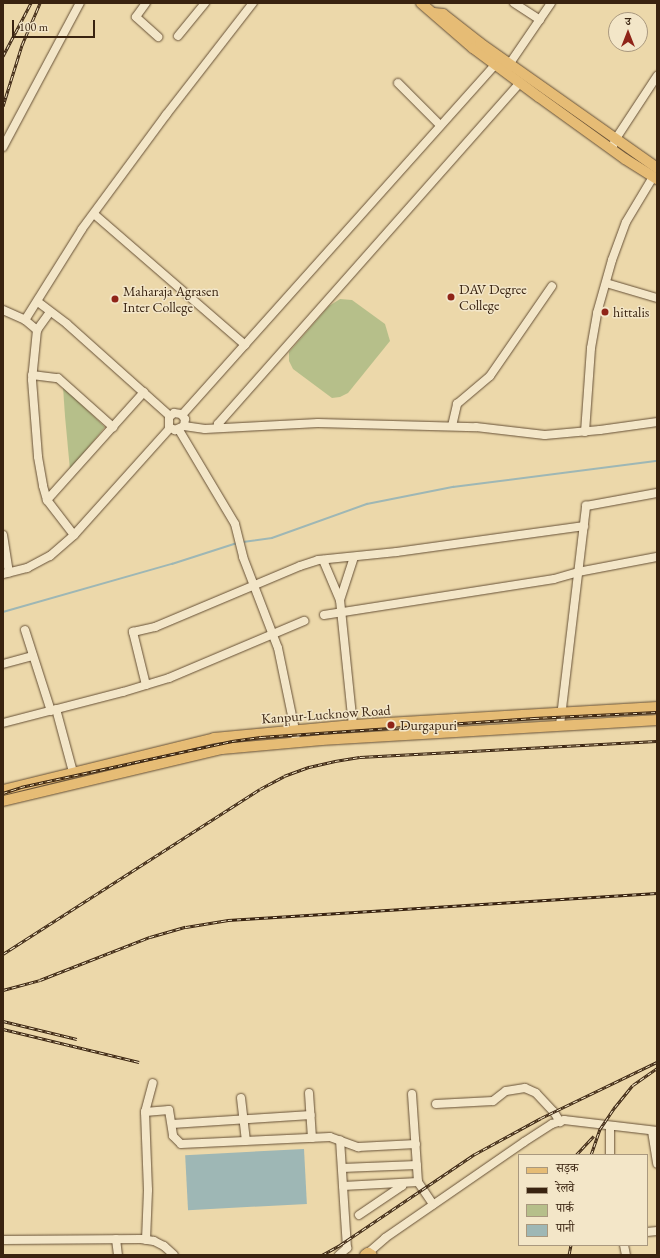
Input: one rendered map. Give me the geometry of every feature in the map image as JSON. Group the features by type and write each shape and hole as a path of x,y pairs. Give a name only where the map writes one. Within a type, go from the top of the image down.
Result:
{"main road":[{"path":"421,3 434,13 443,14 502,65 520,83 614,145"},
{"path":"502,65 655,173"},
{"name":"Kanpur-Lucknow Road","path":"3,790 214,738 354,725 657,707"},
{"name":"Kanpur-Lucknow Road","path":"3,801 222,749 322,740 657,720"}],"street":[{"path":"3,147 80,3"},
{"path":"146,3 136,17 158,37"},
{"path":"178,36 205,3"},
{"path":"24,320 38,302 82,229 166,115 253,3"},
{"path":"514,3 540,20"},
{"path":"182,415 440,125 502,65 540,20 551,3"},
{"path":"614,145 657,76"},
{"path":"218,428 218,424 520,83"},
{"path":"398,84 440,125"},
{"path":"584,432 591,348 597,313 626,222 655,173"},
{"path":"94,214 245,345"},
{"path":"606,283 657,298"},
{"path":"452,426 457,404 490,376 552,286"},
{"path":"38,302 67,324 170,416"},
{"path":"3,310 24,320 37,330"},
{"path":"50,312 37,330 32,375 38,457 47,500 74,535"},
{"path":"32,375 58,378 113,427"},
{"path":"47,500 144,392"},
{"path":"3,535 6,574 27,568 50,556 74,535 178,428 185,419 182,415 174,413 170,416 168,424 178,428 218,428 318,423 476,427 546,435 584,432 657,422"},
{"path":"178,428 235,524 241,548 278,648 295,730 296,743"},
{"path":"560,725 586,506 657,493"},
{"path":"146,685 133,632 156,627 300,566 323,560 584,526"},
{"path":"340,600 354,557"},
{"path":"324,615 554,579 578,572 657,557"},
{"path":"323,560 340,600 354,725"},
{"path":"3,723 169,678 304,621"},
{"path":"25,630 73,772"},
{"path":"3,664 33,656"},
{"path":"146,1240 148,1190 145,1112 153,1083"},
{"path":"436,1104 493,1101 506,1091 525,1088 536,1093 554,1112 560,1122"},
{"path":"309,1094 312,1138"},
{"path":"412,1094 418,1182 433,1204"},
{"path":"241,1098 246,1141"},
{"path":"145,1112 169,1110 173,1136 181,1144 330,1137 358,1148 416,1144"},
{"path":"172,1124 311,1115"},
{"path":"368,1254 385,1238 433,1204 552,1124 564,1120 654,1131 657,1164"},
{"path":"610,1126 610,1154"},
{"path":"339,1255 347,1248 340,1140"},
{"path":"342,1168 417,1165"},
{"path":"343,1186 418,1182"},
{"path":"359,1215 402,1186 401,1183"},
{"path":"116,1239 118,1255"},
{"path":"3,1240 146,1240 154,1241 164,1246 174,1255"}],"green space":[{"path":"340,299 352,300 385,324 390,341 348,393 340,397 332,398 293,369 289,361 289,352 329,306"},
{"path":"63,387 105,427 70,470 65,416"}],"water":[{"path":"304,1149 307,1204 188,1210 185,1155"}],"waterway":[{"path":"243,542 272,538 367,504 453,487 657,461"},
{"path":"3,612 172,564 237,543"}],"railway":[{"path":"3,56 31,3"},
{"path":"3,106 22,45 40,3"},
{"path":"3,793 21,787 232,741 261,737 534,718 657,712"},
{"path":"3,954 260,789 284,776 309,767 360,757 657,741"},
{"path":"3,990 40,980 150,937 186,927 228,920 657,893"},
{"path":"3,1021 77,1039"},
{"path":"3,1029 139,1062"},
{"path":"322,1255 340,1245 475,1154 541,1118 657,1062"},
{"path":"591,1154 600,1129 615,1107 633,1085 657,1068"},
{"path":"577,1154 594,1136"},
{"path":"569,1255 571,1246"}],"place":[{"name":"DAV Degree College","path":"451,297"},
{"name":"Maharaja Agrasen Inter College","path":"115,299"},
{"name":"hittalis","path":"605,312"},
{"name":"Durgapuri","path":"391,725"}]}
